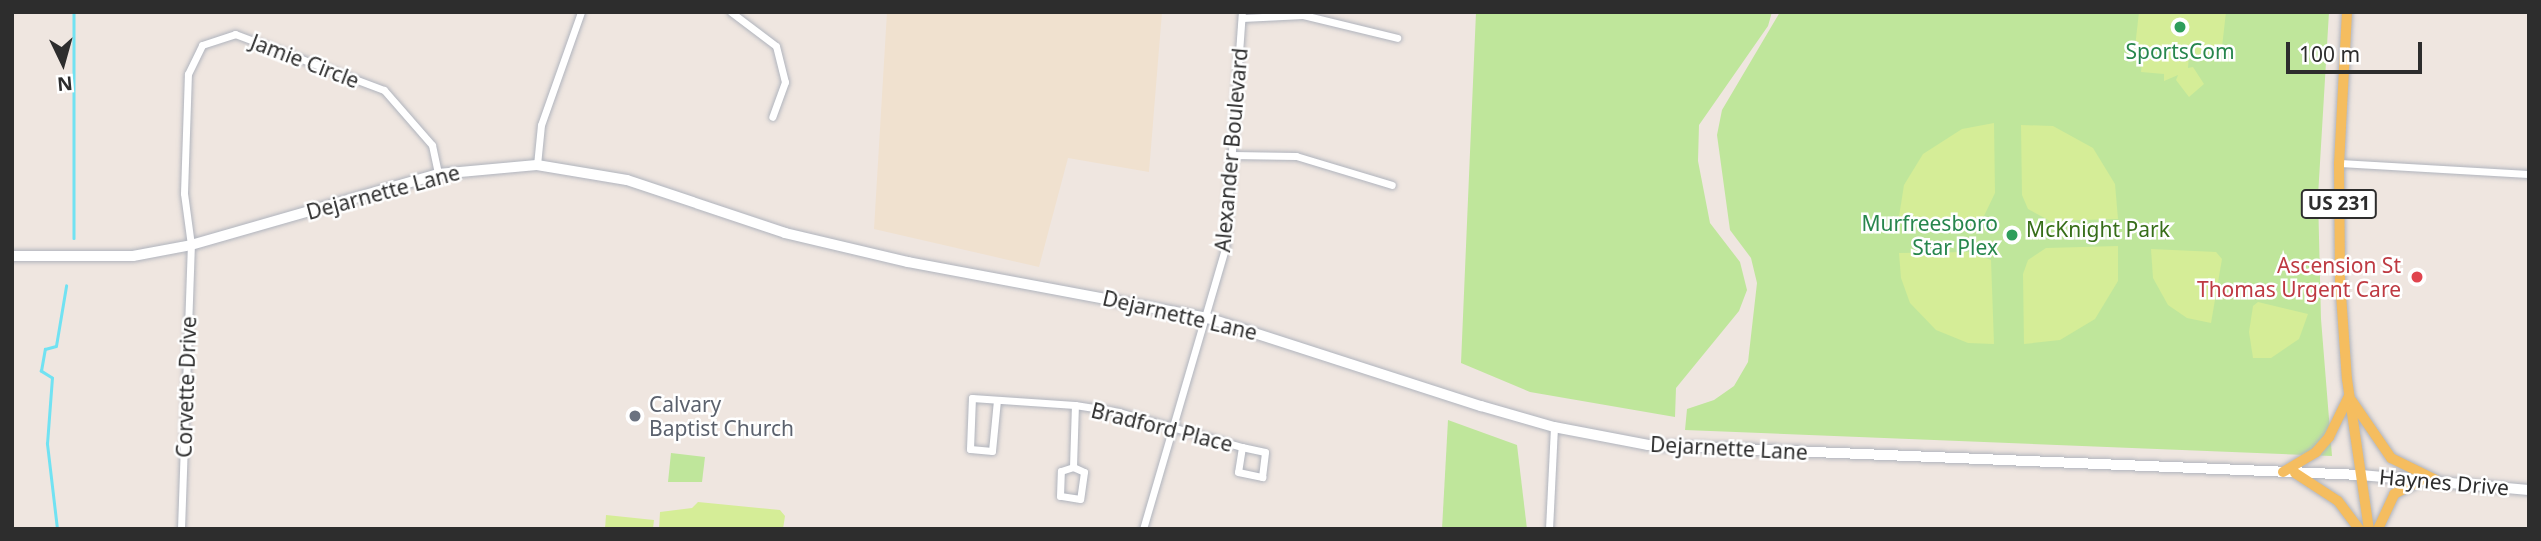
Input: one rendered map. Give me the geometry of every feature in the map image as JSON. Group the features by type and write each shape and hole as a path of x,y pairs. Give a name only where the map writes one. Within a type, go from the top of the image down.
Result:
{"main road":[{"name":"US 231","path":"2347,12 2339,163 2340,280 2349,396 2369,529"},
{"name":"Dejarnette Lane","path":"12,256 120,257 191,245 439,174 537,165 627,180 785,233 908,262 1208,318 1554,427 1648,445 2360,475"},
{"path":"2349,396 2329,437 2316,452 2289,473 2338,501 2359,529"},
{"path":"2349,396 2385,452 2436,480"},
{"name":"Haynes Drive","path":"2360,475 2529,490"},
{"path":"2378,529 2394,494 2423,480"}],"street":[{"path":"537,165 541,125 581,12"},
{"path":"731,12 776,46 785,82 772,117"},
{"path":"1242,15 1303,15 1396,38"},
{"name":"Alexander Boulevard","path":"1143,529 1208,318 1225,248 1242,15"},
{"name":"Jamie Circle","path":"191,245 184,193 188,74 202,45 235,34 384,90 432,145 439,174"},
{"path":"1232,155 1296,156 1392,185"},
{"path":"2339,163 2529,174"},
{"name":"Corvette Drive","path":"181,529 191,245"},
{"name":"Bradford Place","path":"997,400 992,451 970,449 972,398 1075,405 1119,412 1174,430 1265,452 1262,477 1238,472 1242,447"},
{"path":"1073,467 1075,405"},
{"path":"1549,529 1554,427"},
{"path":"1073,467 1084,471 1080,499 1060,496 1061,471 1073,467"}],"shaded area":[{"path":"887,12 1162,12 1149,172 1068,158 1039,267 874,229"}],"green space":[{"path":"1476,12 1772,12 1768,26 1699,125 1698,161 1710,223 1740,262 1747,290 1739,311 1676,388 1675,417 1530,392 1461,363"},
{"name":"McKnight Park","path":"1780,12 2329,12 2318,196 2321,319 2332,456 1685,430 1687,409 1714,400 1734,386 1748,362 1757,283 1751,258 1730,230 1717,135 1722,110"},
{"path":"2139,12 2226,12 2221,56 2189,54 2188,68 2193,67 2204,84 2189,97 2176,80 2178,75 2164,81 2164,74 2141,72 2143,49 2135,47"},
{"path":"1994,123 1995,193 1984,216 1966,221 1898,223 1904,185 1923,154 1962,129"},
{"path":"2021,125 2053,126 2093,148 2115,184 2118,219 2050,221 2028,209 2022,195"},
{"path":"2118,246 2118,281 2095,319 2060,340 2024,344 2023,274 2028,260 2046,248"},
{"path":"2151,249 2216,252 2222,259 2211,323 2187,318 2168,305 2153,278"},
{"path":"1971,252 1991,260 1994,344 1968,343 1936,330 1910,303 1901,278 1899,253"},
{"path":"2258,302 2308,314 2299,339 2271,358 2253,358 2249,332 2253,306"},
{"path":"1448,420 1517,445 1527,529 1442,529"},
{"path":"671,453 705,457 702,482 668,482"},
{"path":"698,502 780,510 785,516 783,529 659,529 660,512 692,508"},
{"path":"606,515 654,520 653,529 605,529"}],"waterway":[{"path":"74,12 74,238"},
{"path":"57,529 47,444 52,378 41,371 45,349 56,346 66,286"}],"place":[{"name":"SportsCom","path":"2180,27"},
{"name":"Murfreesboro Star Plex","path":"2012,235"},
{"name":"Ascension St Thomas Urgent Care","path":"2417,277"},
{"name":"Calvary Baptist Church","path":"635,416"}]}
